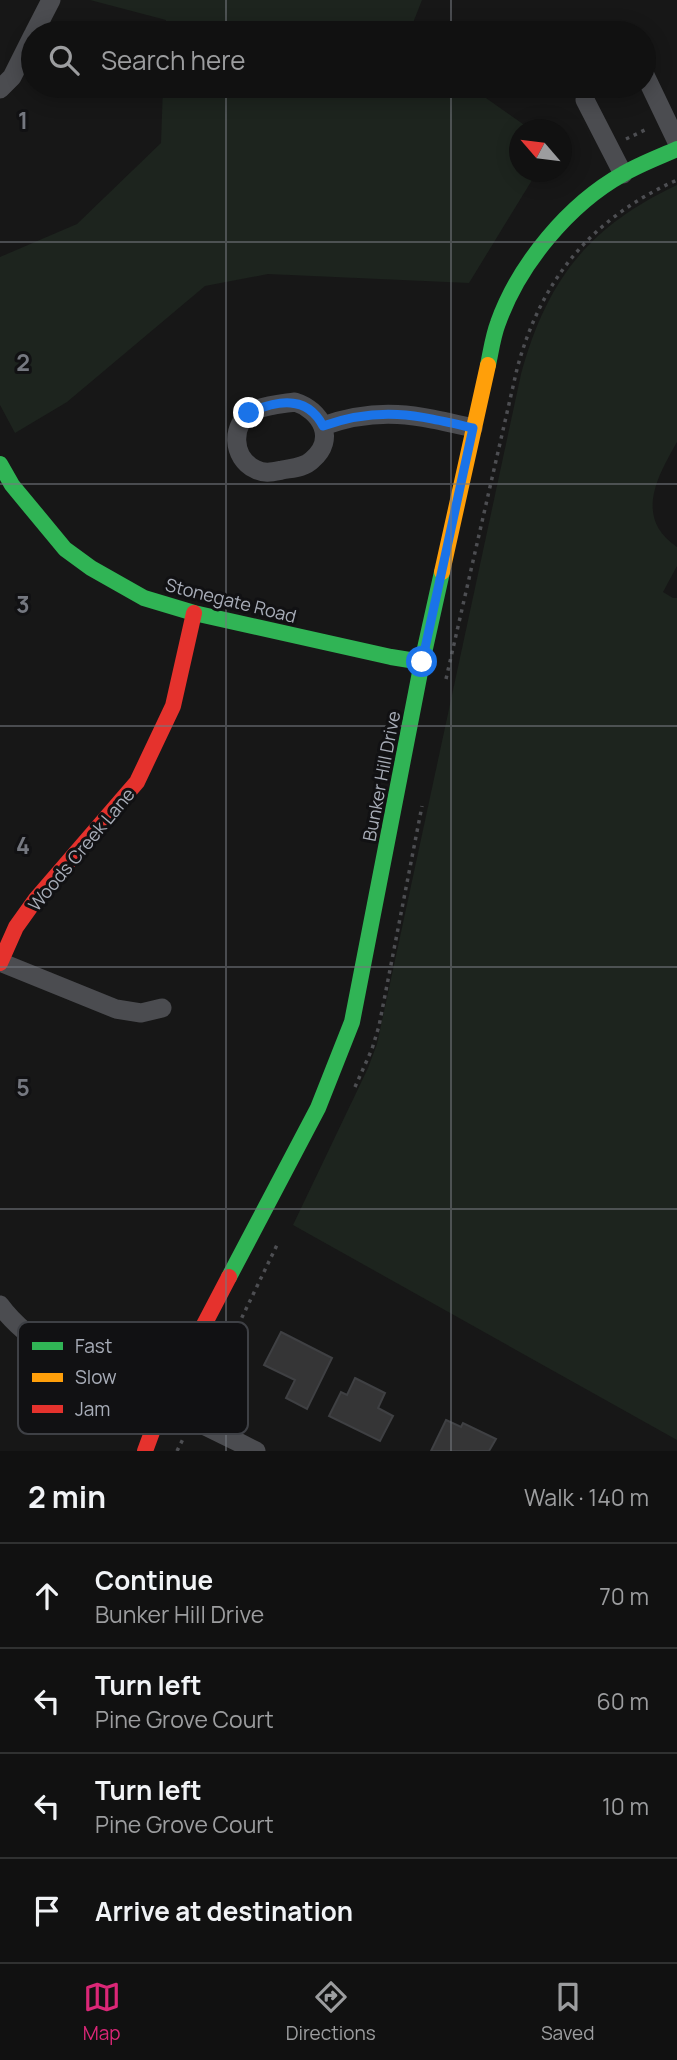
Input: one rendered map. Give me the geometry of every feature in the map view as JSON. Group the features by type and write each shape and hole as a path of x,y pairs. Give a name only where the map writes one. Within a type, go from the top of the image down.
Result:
{"street":[{"path":"40,21 51,0"},
{"path":"0,89 12,77 21,59"},
{"path":"585,98 623,174"},
{"path":"656,98 677,142"},
{"name":"Bunker Hill Drive","path":"206,1322 318,1108 352,1022 422,662 498,323 525,267 562,223 593,195 623,174 677,149"},
{"path":"295,402 307,406 317,415 323,426 324,439 320,451 312,461 300,467 266,473 253,469 243,460 237,449 241,423 249,413 261,408 295,402"},
{"path":"323,426 393,413 473,428"},
{"name":"Stonegate Road","path":"0,464 12,485 65,549 91,568 144,598 194,613 422,662"},
{"name":"Woods Creek Lane","path":"0,962 16,927 36,899 137,782 173,706 194,613"},
{"path":"0,962 116,1009 141,1013 162,1007"},
{"path":"0,1305 18,1324"},
{"name":"Bunker Hill Drive","path":"145,1451 151,1434"},
{"path":"221,1434 256,1451"}],"path":[{"path":"621,142 653,126"}],"shaded area":[{"path":"90,0 422,0 414,21 166,20"},
{"path":"163,98 486,98 516,119 509,119 509,182 531,182 469,283 268,274 205,286 67,402 15,433 0,405 0,257 77,224 161,143"},
{"path":"677,185 677,442 657,483 653,510 656,523 664,536 677,547 677,566 663,592 677,598 677,1440 293,1225 377,1044 521,374 532,341 558,284 595,238 646,201"}],"building":[{"path":"281,1332 332,1358 307,1409 286,1398 295,1380 264,1365"},
{"path":"355,1378 385,1393 378,1408 393,1416 380,1441 329,1416 341,1392 347,1395"},
{"path":"446,1420 461,1427 463,1423 496,1439 489,1451 431,1451"}],"traffic: fast":[{"path":"488,365 496,328 507,301 548,238 565,219 603,187 636,167 677,149"},
{"path":"0,464 12,485 65,549 91,568 144,598 194,613 422,662"},
{"path":"229,1277 318,1108 352,1022 442,572"}],"traffic: slow":[{"path":"442,572 488,365"}],"traffic: jam":[{"path":"0,963 16,927 36,899 137,782 173,706 194,613"},
{"path":"205,1322 229,1277"},
{"path":"145,1451 151,1434"}],"route":[{"path":"249,413 295,402 307,406 317,415 323,426 393,413 473,428 422,662"}]}
